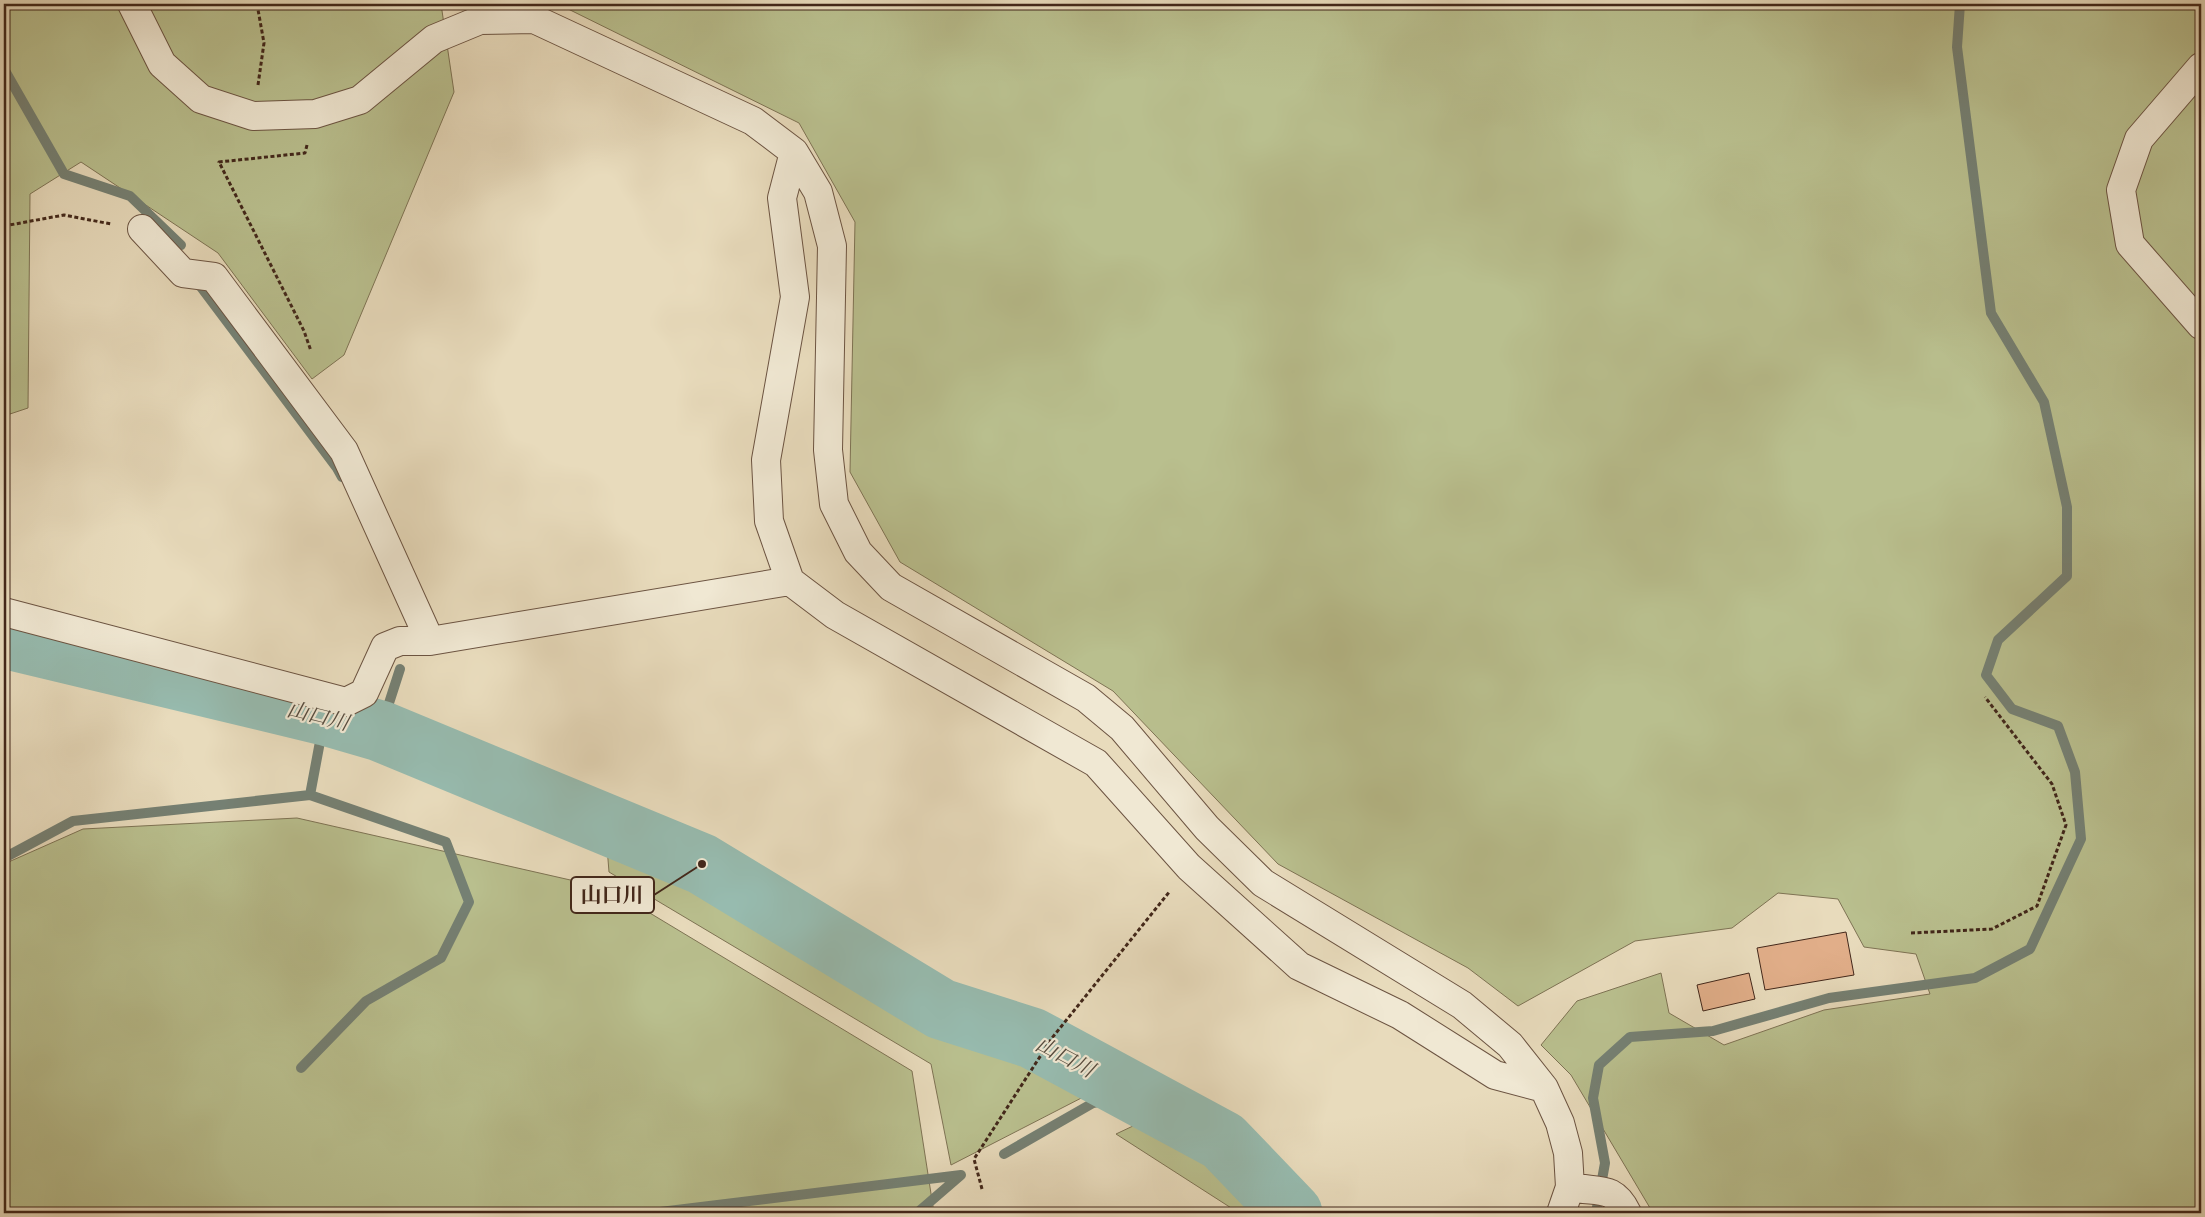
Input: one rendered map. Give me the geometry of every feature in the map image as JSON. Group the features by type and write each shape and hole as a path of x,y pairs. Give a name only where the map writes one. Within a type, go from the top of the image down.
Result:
{"street":[{"path":"132,4 162,64 201,99 253,116 315,114 360,100 434,39 480,20 534,19 753,121 794,152 818,192 832,246 828,450 834,504 858,552 891,587 1086,698 1122,728 1208,828 1263,883 1462,1005 1510,1045 1544,1088 1560,1122 1568,1154 1588,1190 1621,1200 1627,1213"},
{"path":"2201,67 2139,139 2121,190 2130,244 2201,325"},
{"path":"794,152 782,198 795,297 766,460 769,521 790,581 835,615 1096,763 1189,867 1299,966 1400,1015 1495,1074 1544,1088"},
{"path":"142,229 183,273 214,277 344,451 430,641"},
{"path":"4,612 346,702 364,693 385,647 400,641 430,641 790,581"},
{"path":"1561,1213 1588,1190"}],"path":[{"path":"253,116 264,43 257,4"},
{"path":"314,358 304,331 218,162 305,152 315,114"},
{"path":"4,226 64,215 142,229"},
{"path":"1911,933 1992,929 2037,906 2066,825 2052,784 1985,697"},
{"path":"982,1189 974,1159 1036,1062 1052,1038 1189,867"}],"green space":[{"path":"4,4 441,4 454,92 344,355 312,379 218,253 81,162 30,194 28,408 4,416"},
{"path":"558,4 2201,4 2201,1213 1653,1213 1571,1075 1541,1045 1577,1001 1661,973 1669,1013 1724,1045 1824,1010 1930,994 1916,954 1864,947 1838,899 1778,893 1732,928 1635,941 1518,1006 1468,968 1278,864 1113,691 900,562 850,472 855,222 799,123"},
{"path":"297,818 610,889 912,1071 934,1213 4,1213 4,864 83,829"},
{"path":"607,847 685,877 915,1021 1093,1092 951,1165 931,1064 609,872"},
{"path":"1150,1118 1214,1150 1269,1213 1239,1213 1116,1134"}],"building":[{"path":"1846,932 1854,975 1765,990 1757,948"},
{"path":"1749,973 1755,999 1703,1011 1697,985"}],"waterway":[{"path":"1596,1213 1605,1163 1593,1098 1599,1065 1630,1037 1713,1031 1829,998 1975,978 2030,949 2081,839 2075,772 2058,726 2012,709 1986,675 1998,640 2067,576 2067,507 2044,402 1991,313 1957,47 1960,4"},
{"path":"4,69 64,174 130,196 181,245"},
{"path":"201,287 342,477"},
{"name":"山口川","path":"4,638 325,715 380,731 702,864 941,1009 1032,1038 1223,1141 1292,1213"},
{"path":"380,731 400,669"},
{"path":"4,858 73,821 310,795 325,715"},
{"path":"301,1068 366,1001 441,958 469,902 446,842 310,795"},
{"path":"1004,1154 1093,1103 1134,1094"},
{"path":"652,1213 961,1175 917,1213"}],"place":[{"name":"山口川","path":"702,864"}]}
